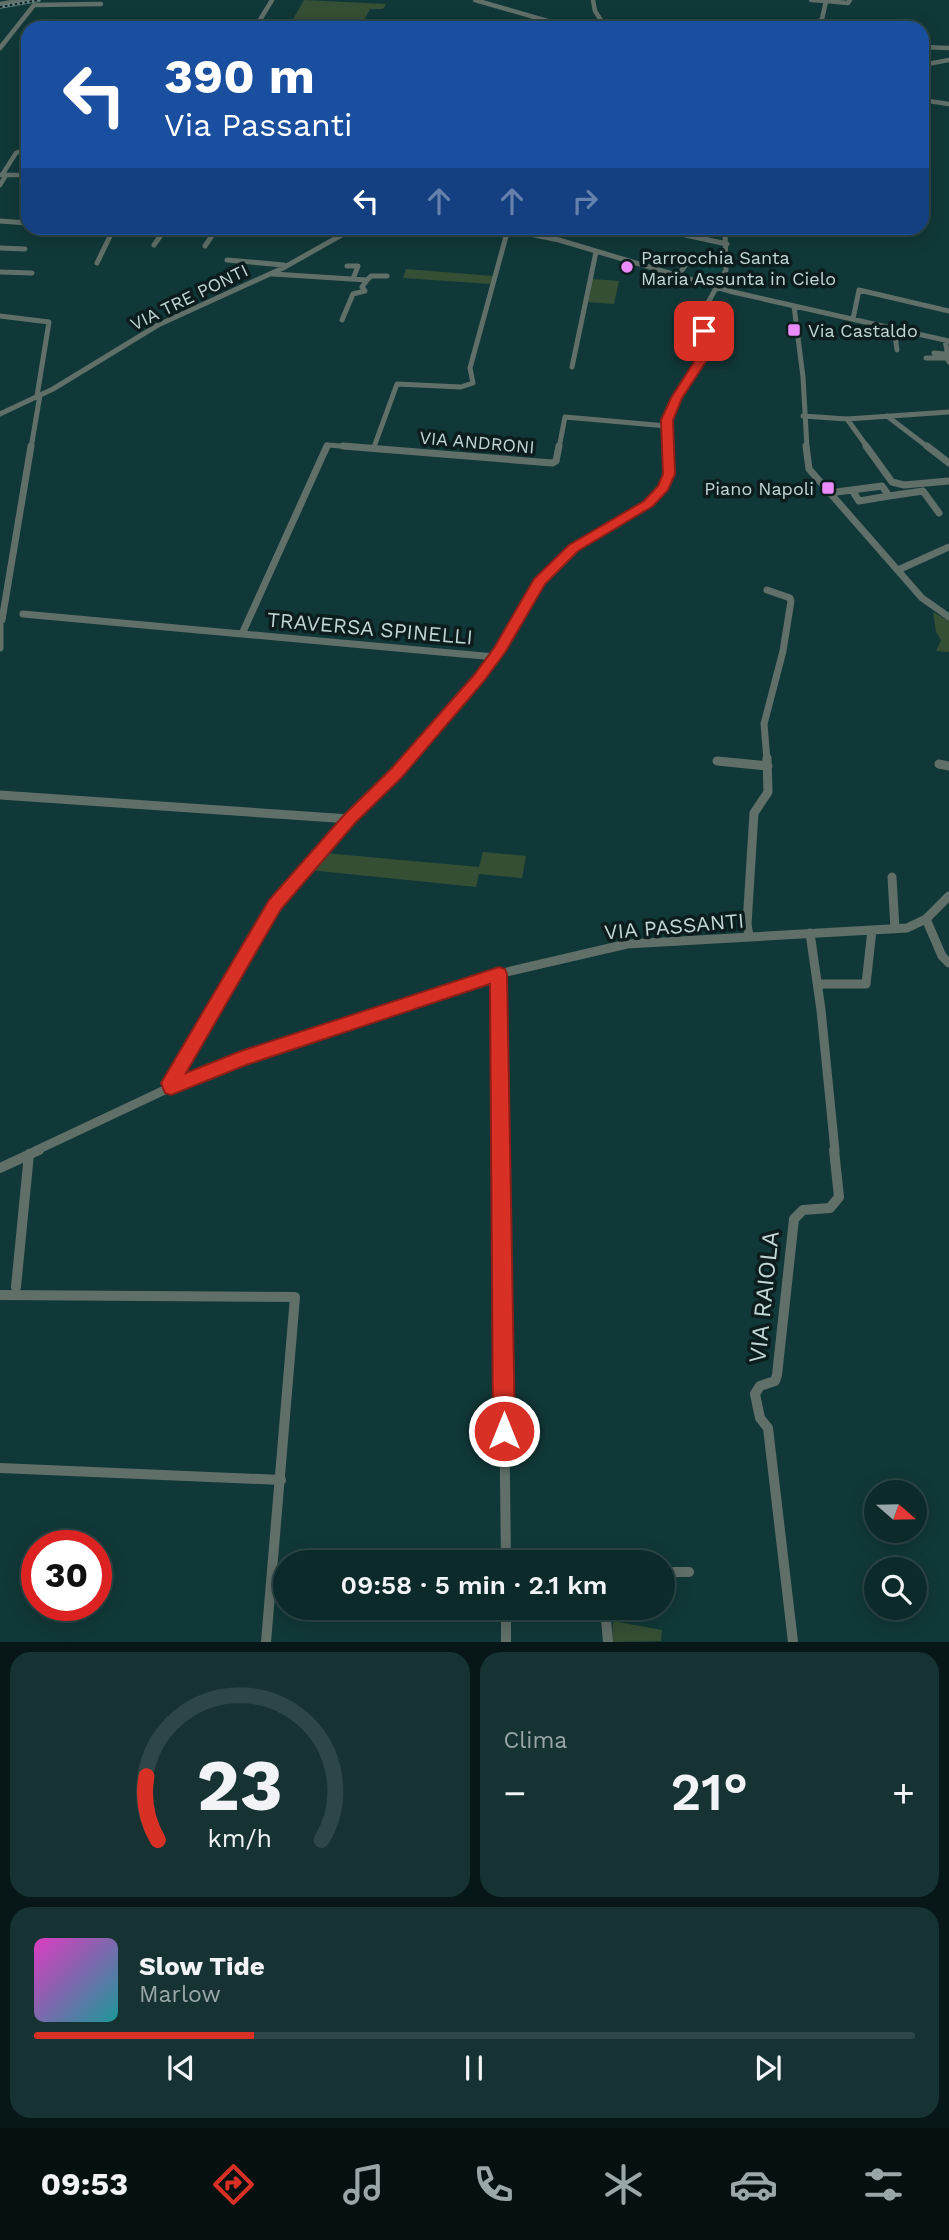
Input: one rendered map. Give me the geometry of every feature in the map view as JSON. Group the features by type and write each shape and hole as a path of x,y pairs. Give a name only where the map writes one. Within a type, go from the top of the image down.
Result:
{"street":[{"path":"0,4 25,0"},
{"path":"50,0 28,4 101,4"},
{"path":"260,21 272,0"},
{"path":"475,0 548,21"},
{"path":"593,0 595,11 601,21"},
{"path":"811,0 848,3 850,0"},
{"path":"820,21 826,1"},
{"path":"0,48 32,6"},
{"path":"929,47 949,48"},
{"path":"929,64 949,60"},
{"path":"929,101 949,104"},
{"path":"0,185 16,153 21,151"},
{"path":"3,175 21,175"},
{"path":"0,221 21,222"},
{"path":"97,263 111,235"},
{"path":"154,245 161,235"},
{"path":"205,246 212,235"},
{"name":"VIA TRE PONTI","path":"0,414 39,396 158,325 287,266 341,235"},
{"path":"374,447 397,384 461,387 473,383 470,368 506,235"},
{"path":"531,235 716,288 947,341 947,360"},
{"path":"685,235 727,244"},
{"path":"171,1087 172,1079 275,905 349,819 397,773 495,657 531,593 550,570 574,548 649,503 664,488 669,474 667,420 677,398 703,357 704,312 707,301 726,270 726,235"},
{"path":"0,248 25,249"},
{"path":"572,367 596,252"},
{"path":"678,276 692,256"},
{"path":"227,260 287,266"},
{"path":"346,266 358,266 353,279"},
{"path":"0,272 32,273"},
{"path":"270,274 367,280"},
{"path":"342,320 353,294 360,295 365,290 362,287 367,280 372,276 387,276"},
{"path":"853,319 859,290 949,311"},
{"path":"794,306 803,377 803,416 809,469 927,603 949,617"},
{"path":"0,316 49,322 1,620 0,649"},
{"path":"894,329 897,350"},
{"path":"934,353 944,354 947,360"},
{"path":"926,358 947,360"},
{"path":"803,416 847,419 949,412"},
{"path":"887,416 949,463"},
{"name":"VIA ANDRONI","path":"374,447 552,463 556,461 565,417 667,425"},
{"path":"847,419 891,482 904,485 949,481"},
{"name":"TRAVERSA SPINELLI","path":"242,634 327,446 332,443 374,447"},
{"path":"829,494 882,486 889,496"},
{"path":"852,490 859,501 923,491 939,513"},
{"path":"898,570 949,547"},
{"path":"749,936 747,924 754,813 768,792 765,724 783,651 791,601 787,596 767,590"},
{"name":"TRAVERSA SPINELLI","path":"23,614 495,657"},
{"path":"718,761 768,766"},
{"path":"939,764 949,766"},
{"path":"0,795 349,819"},
{"path":"892,877 895,929"},
{"path":"949,896 926,919 942,956 949,963"},
{"name":"VIA PASSANTI","path":"0,1168 171,1087 241,1059 499,974 627,944 895,929 926,919"},
{"path":"818,984 866,984 872,930"},
{"name":"VIA RAIOLA","path":"793,1642 768,1428 760,1418 755,1394 760,1386 775,1381 777,1375 794,1219 803,1210 832,1208 838,1203 839,1197 818,984 810,933"},
{"path":"499,974 506,1550"},
{"path":"16,1287 29,1154"},
{"path":"0,1295 295,1297 266,1642"},
{"path":"0,1468 281,1480"},
{"path":"675,1572 689,1572"},
{"path":"506,1620 506,1642"},
{"path":"606,1620 608,1642"}],"shaded area":[{"path":"704,256 727,258 722,276 718,275 716,284 694,279"}],"green space":[{"path":"304,0 386,4 383,9 370,9 364,21 292,21"},
{"path":"406,269 493,276 491,284 403,278"},
{"path":"592,279 619,281 614,304 587,302"},
{"path":"933,612 949,621 949,652 936,651 941,640 936,632"},
{"path":"483,852 526,856 522,878 479,874 476,887 309,870 324,853 479,867"},
{"path":"613,1621 662,1630 661,1641 612,1642"}],"railway":[{"path":"0,7 39,0"}],"place":[{"name":"Parrocchia Santa Maria Assunta in Cielo","path":"627,267"},
{"name":"Via Castaldo","path":"794,330"},
{"name":"Piano Napoli","path":"828,488"}],"route":[{"path":"504,1431 499,974 241,1059 171,1087 171,1083 275,905 349,819 397,773 479,678 499,651 539,582 574,548 649,503 664,488 669,474 667,420 677,398 703,357 704,331"}]}
